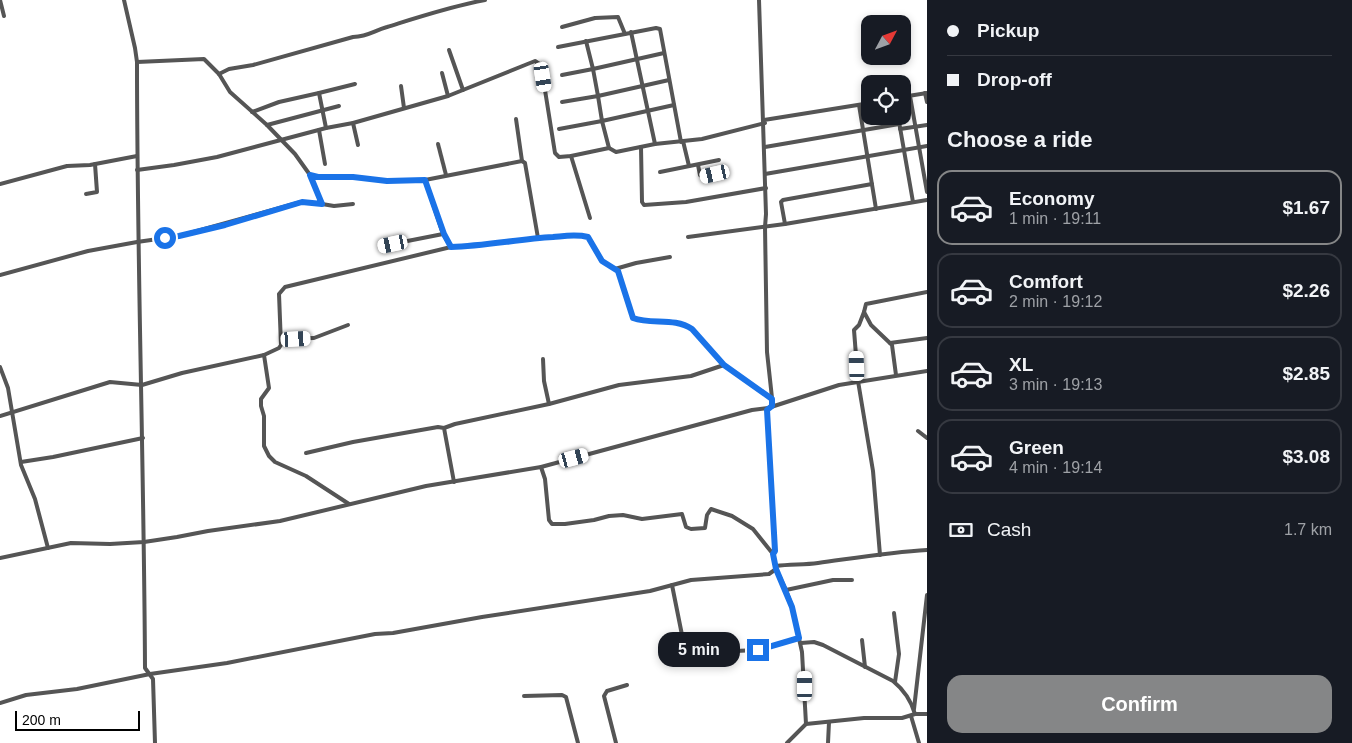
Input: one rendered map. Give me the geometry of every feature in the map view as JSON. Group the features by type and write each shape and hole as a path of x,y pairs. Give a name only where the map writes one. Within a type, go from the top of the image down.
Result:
{"street":[{"path":"0,0 4,16"},
{"path":"124,0 136,48 137,62 137,242 142,385 146,668 153,679 155,743"},
{"path":"219,74 228,69 253,65 353,37 365,36 381,28 485,0"},
{"path":"759,0 766,188 767,352 772,399 768,429 775,551 773,554"},
{"path":"562,27 595,18 618,16 625,34"},
{"path":"558,47 631,32 660,29 674,105 689,166"},
{"path":"631,32 654,144"},
{"path":"586,41 609,148"},
{"path":"449,50 462,90"},
{"path":"562,75 664,53"},
{"path":"137,62 204,59 219,74 230,92 267,125 295,154 310,175 322,204"},
{"path":"137,170 174,166 217,158 326,128 354,123 448,96 521,65 535,61 539,62 542,73 553,150 559,157 609,148 616,152 654,144 682,142 764,121 859,105 876,210"},
{"path":"442,73 448,96"},
{"path":"562,102 669,80"},
{"path":"252,112 279,102 355,84"},
{"path":"401,86 404,108"},
{"path":"318,93 326,128"},
{"path":"911,96 926,93 927,102"},
{"path":"911,101 927,192"},
{"path":"559,129 674,105"},
{"path":"267,125 339,106"},
{"path":"516,119 522,161 525,163 538,238"},
{"path":"354,123 358,145"},
{"path":"765,147 895,125"},
{"path":"900,125 913,202"},
{"path":"900,129 927,125"},
{"path":"319,130 325,164"},
{"path":"438,144 446,175"},
{"path":"765,174 927,146"},
{"path":"641,147 642,202 644,205 686,202 766,188"},
{"path":"0,184 67,166 95,164 137,156"},
{"path":"571,156 590,218"},
{"path":"660,172 719,160"},
{"path":"310,175 387,181 425,180 522,161"},
{"path":"86,194 97,192 95,164"},
{"path":"698,165 700,175 703,177 727,172"},
{"path":"425,180 444,234 451,247"},
{"path":"785,224 781,202 784,200 872,184"},
{"path":"688,237 876,210 927,200"},
{"path":"0,275 88,251 179,236 302,202 334,206 353,204"},
{"path":"382,246 444,234"},
{"path":"0,416 110,382 142,385 182,373 264,355 279,348 281,345 279,294 285,287 451,247 578,235 588,237 602,261 615,269 620,277 633,318 678,322 686,325 692,329 724,365 772,399"},
{"path":"615,269 670,257"},
{"path":"880,555 872,462 858,381 854,330 859,325 866,304 927,292"},
{"path":"864,312 871,325 890,343 896,376"},
{"path":"281,339 314,338 348,325"},
{"path":"890,343 927,338"},
{"path":"264,355 268,388 261,399 261,406 264,416 264,446 269,456 275,462 306,476 349,504"},
{"path":"543,359 544,381 549,404"},
{"path":"306,453 353,442 438,427 444,428 549,404 619,385 691,376 724,365"},
{"path":"0,367 8,388 20,462 35,499 48,548"},
{"path":"0,558 71,543 110,544 144,542 280,521 426,486 541,467 752,410 770,407 839,385 927,371"},
{"path":"444,428 454,482"},
{"path":"918,431 927,438"},
{"path":"20,462 143,438"},
{"path":"541,467 552,524 594,520 609,516 623,515 642,520 682,514 686,527 691,529 705,528 707,515 711,509 732,516 753,529 773,554 786,590 799,638 805,674 806,724"},
{"path":"0,703 26,695 78,689 150,674 227,663 375,634 650,591 707,578 769,574 776,566 927,550"},
{"path":"786,590 833,580 852,580"},
{"path":"672,585 682,635"},
{"path":"913,713 927,595"},
{"path":"894,613 899,654 895,682"},
{"path":"723,656 735,651 758,650 799,638"},
{"path":"862,640 865,667"},
{"path":"800,643 814,642 895,682 902,688 910,701 919,743"},
{"path":"616,743 604,696 607,691 627,685"},
{"path":"524,696 562,696 566,698 578,743"},
{"path":"787,743 806,724 864,718 902,718 913,713 927,714"},
{"path":"828,743 829,722"}],"route":[{"path":"165,238 225,225 291,204 302,202 322,204 310,175 387,181 425,180 444,234 451,247 578,235 588,237 602,261 618,271 633,318 678,322 686,325 692,329 724,365 772,399 772,406 767,410 775,551 773,554 776,569 792,607 799,638 758,650"}]}
